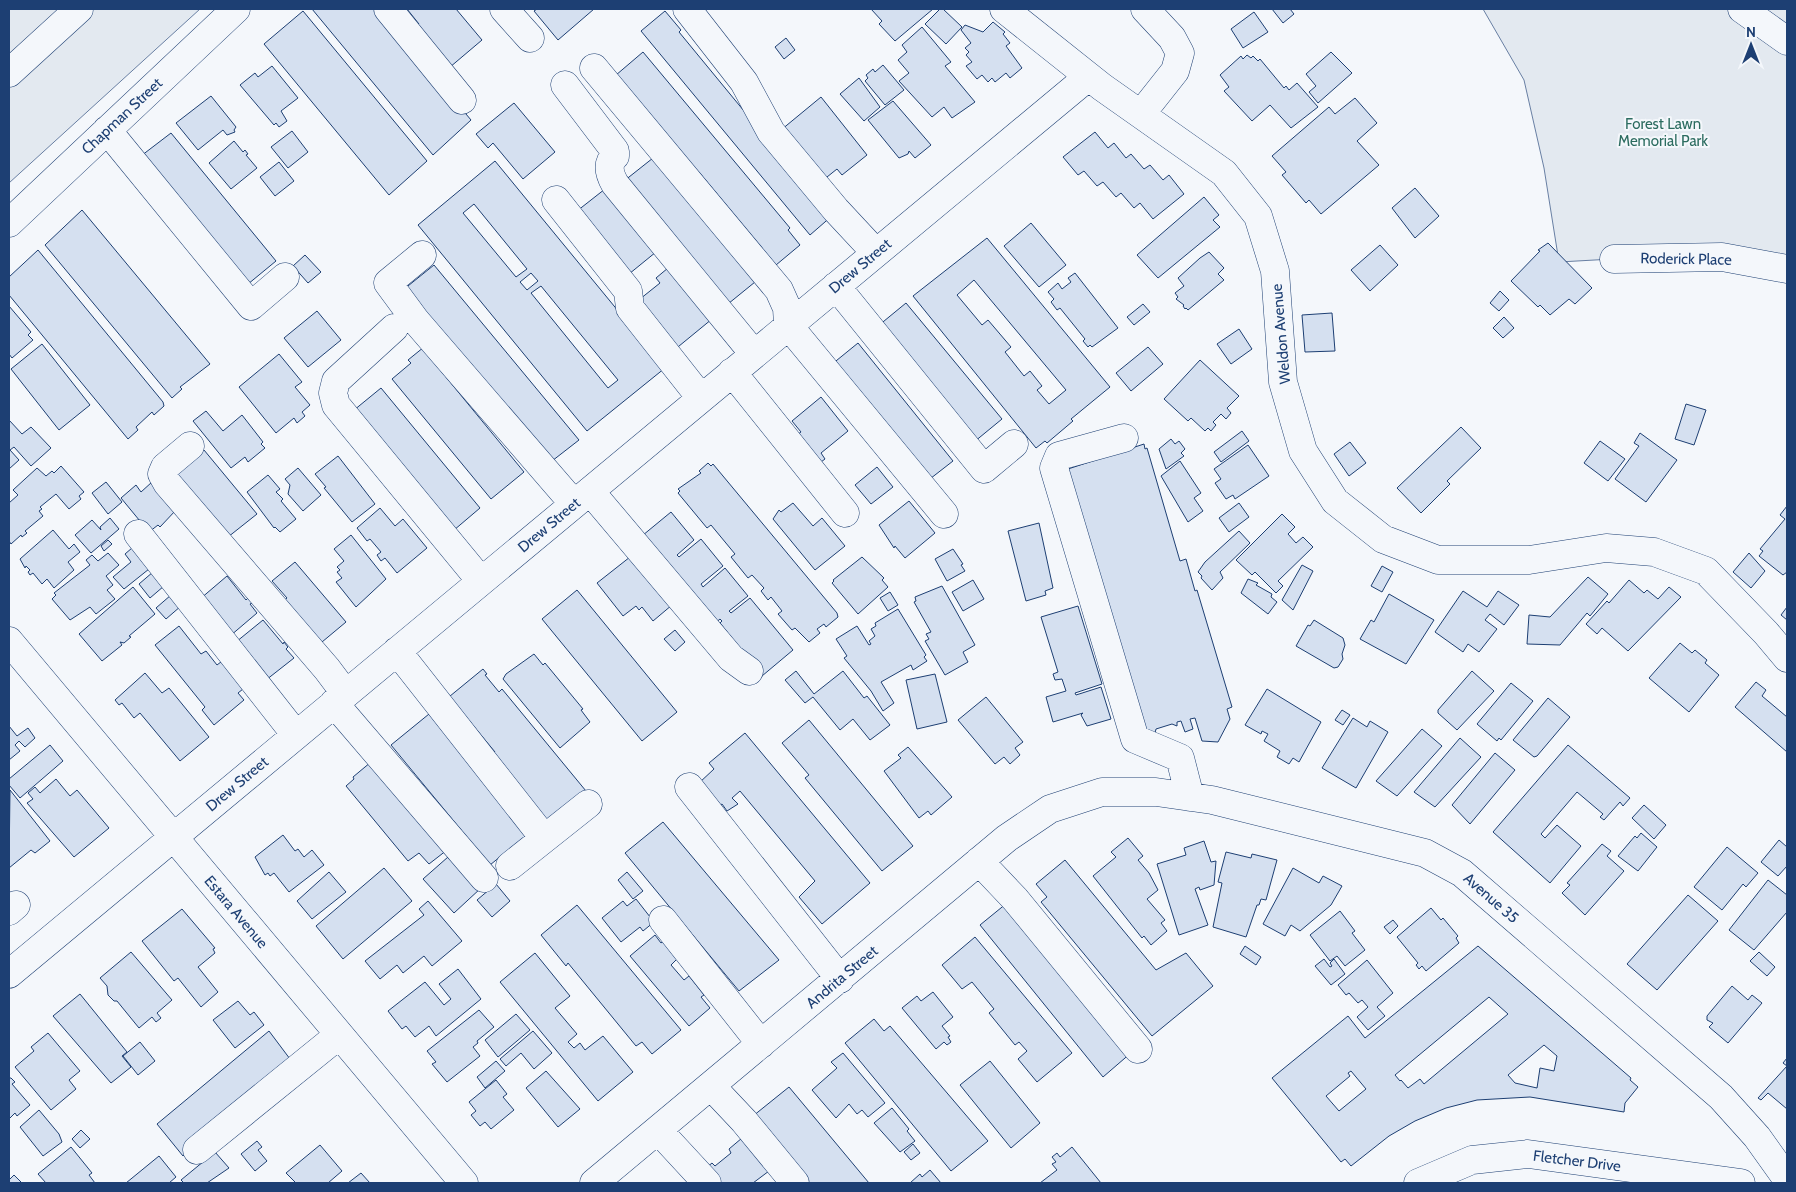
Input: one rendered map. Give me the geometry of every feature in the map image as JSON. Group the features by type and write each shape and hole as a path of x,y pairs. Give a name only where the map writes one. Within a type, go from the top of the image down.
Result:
{"street":[{"path":"9,73 79,9"},
{"name":"Chapman Street","path":"9,223 236,9"},
{"path":"388,9 462,100"},
{"path":"504,9 530,38"},
{"path":"687,9 749,89 771,132 836,210 876,253"},
{"name":"Weldon Avenue","path":"1004,9 1088,77 1224,173 1258,216 1275,271 1283,382 1303,451 1335,501 1382,539 1438,560 1528,560 1606,548 1654,552 1706,571 1766,633 1787,658"},
{"path":"1141,114 1175,71 1180,53 1172,38 1144,9"},
{"path":"1742,9 1787,41"},
{"path":"594,68 779,290 787,308 788,326 944,514"},
{"name":"Drew Street","path":"10,972 1088,77"},
{"path":"565,85 615,151 615,156 611,160 609,168 614,184 754,354"},
{"path":"107,130 251,306 285,277"},
{"path":"556,200 628,291 630,308 701,398"},
{"path":"422,254 388,283 423,328 731,658 749,671"},
{"name":"Roderick Place","path":"1614,259 1722,257 1787,269"},
{"path":"836,286 984,469 1014,444"},
{"path":"394,328 336,381 333,393 336,405 482,581"},
{"path":"732,372 845,513"},
{"path":"1124,438 1059,456 1054,468 1135,739 1180,758 1190,797"},
{"path":"190,446 165,467 162,474 167,483 327,669 339,698 484,878"},
{"path":"138,534 296,735"},
{"name":"Estara Avenue","path":"9,641 464,1183"},
{"path":"397,651 544,838"},
{"path":"689,787 840,979"},
{"name":"Avenue 35","path":"1102,792 1156,792 1212,800 1425,853 1462,872 1721,1098 1757,1137 1787,1179"},
{"name":"Andrita Street","path":"594,1183 986,856 1050,809 1102,792"},
{"path":"510,866 588,804"},
{"path":"986,856 1015,899 1138,1049"},
{"path":"986,856 1111,999"},
{"path":"663,920 761,1044"},
{"path":"197,1150 339,1035"},
{"path":"711,1086 744,1121 795,1183"},
{"path":"658,1130 679,1150 707,1183"},
{"name":"Fletcher Drive","path":"1418,1183 1472,1160 1528,1154 1740,1183"}],"green space":[{"path":"9,9 200,9 9,183"},
{"name":"Forest Lawn Memorial Park","path":"1483,9 1787,9 1787,269 1684,255 1559,262 1544,168 1524,80"}],"building":[{"path":"312,9 378,9 471,120 433,155"},
{"path":"407,9 456,9 482,40 443,73 417,26 419,24"},
{"path":"537,9 594,9 558,40 534,11"},
{"path":"871,9 933,9 895,41 879,24 882,21"},
{"path":"940,9 943,9 962,27 946,44 925,24"},
{"path":"1272,9 1290,9 1294,14 1283,23"},
{"path":"303,11 427,161 389,195 264,44"},
{"path":"665,11 681,30 679,32 744,111 833,215 810,235 641,31"},
{"path":"1254,12 1268,32 1243,48 1231,29"},
{"path":"993,22 1005,32 1003,34 1010,43 1006,46 1022,68 1010,78 1006,73 995,82 992,78 988,82 982,75 977,79 966,66 972,62 966,55 969,52 965,48 971,43 961,30 965,25 983,32"},
{"path":"922,27 951,62 945,66 975,102 952,118 944,107 932,117 899,81 909,73 898,60 907,52 902,45"},
{"path":"786,38 795,50 784,59 775,47"},
{"path":"643,52 790,228 788,230 800,245 776,265 698,171 691,176 609,81"},
{"path":"1331,52 1352,73 1318,103 1309,92 1316,86 1306,74"},
{"path":"1247,55 1251,58 1253,56 1258,61 1260,59 1284,88 1286,86 1289,90 1297,83 1318,107 1291,128 1270,105 1252,121 1224,91 1229,87 1220,75 1241,56 1243,59"},
{"path":"883,65 904,90 885,105 865,81 868,78 866,75 873,69 875,72"},
{"path":"272,66 298,98 281,111 287,121 279,127 276,123 274,125 240,85 255,73 258,77"},
{"path":"859,78 880,107 864,121 840,94"},
{"path":"211,96 236,127 235,132 227,135 223,130 198,150 176,123"},
{"path":"821,97 867,155 842,175 837,169 822,181 781,130"},
{"path":"1355,98 1377,123 1357,141 1379,165 1321,214 1309,200 1306,203 1282,175 1286,172 1272,156 1329,107 1335,114"},
{"path":"893,101 931,145 915,158 909,151 908,154 899,158 868,120"},
{"path":"514,103 555,152 523,179 493,143 488,148 476,134"},
{"path":"292,131 308,152 288,168 271,147"},
{"path":"1095,132 1108,148 1114,143 1126,158 1131,154 1144,169 1150,165 1163,180 1169,175 1184,194 1153,219 1140,203 1134,208 1121,193 1116,197 1103,182 1097,186 1084,171 1078,175 1063,157"},
{"path":"171,133 276,261 242,289 137,159"},
{"path":"234,141 243,152 245,150 248,154 246,155 257,168 231,189 209,163"},
{"path":"653,158 755,282 723,308 624,181"},
{"path":"495,161 665,368 587,431 418,225","holes":["474,204 527,269 516,277 463,213","531,273 538,281 527,290 520,282","541,286 618,380 608,388 531,293"]},
{"path":"279,162 294,181 275,196 260,177"},
{"path":"1415,188 1439,216 1415,238 1392,208"},
{"path":"605,189 656,252 629,274 577,211"},
{"path":"1204,197 1219,215 1213,220 1220,227 1158,278 1137,255"},
{"path":"82,210 210,364 180,387 182,389 172,398 45,245"},
{"path":"1031,223 1066,265 1039,287 1004,246"},
{"path":"987,238 1110,387 1071,419 1073,421 1047,443 1045,441 1036,448 913,296","holes":["974,280 1066,390 1049,404 1037,390 1042,386 1030,371 1024,376 1005,352 1011,347 988,320 982,325 957,295"]},
{"path":"1548,243 1592,288 1575,304 1569,299 1550,315 1540,305 1538,307 1511,281 1540,251 1538,250"},
{"path":"1380,245 1398,265 1370,291 1351,270"},
{"path":"38,250 163,402 164,406 154,415 152,412 136,427 138,430 128,439 9,295 9,277"},
{"path":"1209,252 1224,268 1218,274 1224,280 1188,310 1185,309 1184,305 1176,299 1178,297 1175,293 1184,286 1178,278"},
{"path":"305,255 321,272 308,283 293,266"},
{"path":"434,265 579,440 552,461 403,290"},
{"path":"668,268 712,319 673,351 635,303 660,283 656,278"},
{"path":"1075,273 1118,328 1092,347 1090,345 1088,347 1083,341 1085,339 1060,308 1057,310 1051,302 1054,299 1048,292 1058,283 1062,289 1071,282 1068,278"},
{"path":"1500,291 1509,300 1499,311 1490,303"},
{"path":"906,303 1002,419 974,442 878,326"},
{"path":"1143,304 1150,312 1134,325 1127,317"},
{"path":"9,306 31,332 28,335 33,340 12,358 9,354"},
{"path":"317,311 341,340 308,367 284,338"},
{"path":"1332,313 1335,351 1305,352 1302,315"},
{"path":"1504,317 1514,328 1503,338 1493,328"},
{"path":"1239,329 1252,349 1231,364 1217,344"},
{"path":"858,343 953,461 926,482 831,365"},
{"path":"42,344 90,405 59,430 11,369"},
{"path":"424,347 427,354 524,472 491,499 392,379 411,363 408,360"},
{"path":"1148,347 1163,364 1131,391 1116,373"},
{"path":"279,354 302,382 295,387 310,405 302,412 305,416 297,423 294,418 276,433 239,387"},
{"path":"1200,360 1239,396 1227,408 1231,413 1226,419 1221,414 1213,422 1216,425 1211,431 1208,428 1205,431 1191,418 1188,421 1164,399"},
{"path":"381,388 480,508 447,536 348,415"},
{"path":"821,397 848,431 821,453 825,459 817,465 794,437 801,432 792,421"},
{"path":"1686,404 1706,410 1694,445 1675,439"},
{"path":"206,411 223,431 242,415 263,442 261,444 265,448 248,462 245,457 231,468 193,421"},
{"path":"9,420 22,434 31,427 51,448 31,466 14,447 10,450 19,460 9,469"},
{"path":"1461,427 1481,448 1447,481 1450,484 1421,513 1397,488"},
{"path":"1242,431 1249,441 1221,462 1214,452"},
{"path":"1640,433 1677,460 1646,502 1615,479 1639,446 1634,443"},
{"path":"1171,439 1175,444 1179,441 1185,449 1181,453 1184,456 1166,469 1159,449"},
{"path":"1600,441 1625,459 1608,481 1584,463"},
{"path":"1350,442 1366,463 1349,476 1334,454"},
{"path":"1144,444 1145,449 1147,448 1180,561 1186,559 1195,591 1197,590 1232,707 1227,709 1230,719 1218,742 1202,741 1195,718 1190,719 1193,729 1185,732 1181,721 1177,722 1177,726 1172,724 1156,729 1155,733 1145,732 1068,469"},
{"path":"1248,445 1269,476 1235,499 1233,495 1226,499 1215,483 1221,479 1214,469"},
{"path":"204,450 257,514 228,537 169,479"},
{"path":"338,456 375,504 352,522 315,474"},
{"path":"1180,461 1201,493 1194,498 1203,511 1188,522 1161,476"},
{"path":"708,463 711,466 713,464 837,613 838,617 826,627 824,624 817,629 820,633 809,642 795,628 792,630 778,614 782,611 771,597 768,600 761,591 764,588 752,575 748,578 731,557 735,554 711,525 707,528 678,493 680,491 678,489 701,473 699,471"},
{"path":"61,466 84,492 79,496 81,499 69,509 56,494 40,507 42,509 39,511 43,516 25,531 27,533 22,537 21,535 11,544 9,541 9,503 18,495 13,490 37,468 46,476 52,471 54,473"},
{"path":"877,467 893,487 871,504 855,485"},
{"path":"298,468 321,495 303,511 288,494 290,485 285,479"},
{"path":"268,475 280,489 276,492 283,499 281,501 296,519 280,532 274,528 247,492"},
{"path":"106,482 122,502 108,514 92,493"},
{"path":"152,482 176,510 160,527 158,525 149,532 121,498 136,485 141,492"},
{"path":"909,501 935,533 905,558 895,546 894,548 879,525"},
{"path":"793,503 813,526 822,518 845,546 815,570 773,519 779,510 781,512"},
{"path":"1239,503 1249,517 1229,532 1219,518"},
{"path":"1787,506 1787,572 1783,575 1759,556 1763,551 1760,549 1785,519 1780,515"},
{"path":"380,508 395,526 403,519 427,548 397,573 385,558 381,561 377,555 381,552 370,539 367,541 357,528"},
{"path":"671,512 694,540 677,555 679,557 701,539 723,566 701,584 703,587 725,568 748,596 729,611 731,613 750,598 793,650 762,676 720,623 722,621 720,619 714,624 637,540"},
{"path":"1282,514 1295,527 1288,534 1296,543 1303,537 1313,547 1278,581 1283,586 1276,593 1255,572 1252,575 1236,560"},
{"path":"110,518 119,529 91,553 75,535 92,520 101,530 100,527"},
{"path":"1039,523 1053,588 1045,591 1046,595 1026,601 1008,531"},
{"path":"53,530 69,549 74,544 80,552 68,562 74,570 54,588 47,579 42,584 33,573 30,575 28,572 30,570 26,566 25,568 20,559"},
{"path":"1239,531 1250,543 1220,572 1223,578 1212,590 1198,572 1205,562"},
{"path":"351,535 386,579 356,607 336,582 342,578 337,572 340,570 337,567 344,561 334,549"},
{"path":"108,540 112,544 104,551 101,546"},
{"path":"132,548 149,569 124,589 113,577 131,562 125,554"},
{"path":"953,549 963,564 961,565 965,571 947,581 935,559"},
{"path":"108,553 119,565 106,576 113,585 107,590 115,599 96,614 90,607 70,620 52,599 56,595 54,593 90,565 86,560 92,555 98,561"},
{"path":"1749,553 1765,571 1751,588 1733,572"},
{"path":"630,557 672,605 653,621 642,607 639,610 636,606 623,616 597,583"},
{"path":"862,557 884,578 882,580 888,587 858,614 832,583 833,580"},
{"path":"295,562 346,622 316,647 280,604 287,598 272,581"},
{"path":"1302,565 1313,571 1293,610 1282,600"},
{"path":"1382,566 1393,572 1382,592 1371,586"},
{"path":"153,572 164,586 150,598 139,584"},
{"path":"227,576 246,600 248,598 257,613 230,636 200,599"},
{"path":"1588,577 1608,594 1590,616 1587,613 1560,645 1527,644 1529,615 1550,617"},
{"path":"1248,579 1258,583 1256,585 1272,594 1271,597 1277,602 1268,614 1241,593"},
{"path":"973,580 984,599 963,611 952,592"},
{"path":"1629,580 1644,593 1647,590 1658,599 1669,587 1681,597 1628,651 1602,628 1597,634 1586,624 1607,601 1609,603"},
{"path":"942,586 975,645 963,652 968,662 945,675 925,641 929,639 926,634 931,632 914,602 916,601 915,597"},
{"path":"133,587 155,614 129,636 131,637 124,643 120,642 122,645 102,661 79,634"},
{"path":"577,590 677,712 642,741 542,619"},
{"path":"1463,591 1487,607 1498,591 1519,605 1504,625 1490,614 1485,620 1497,629 1479,652 1468,644 1463,652 1435,632"},
{"path":"890,592 898,605 888,611 880,598"},
{"path":"1389,594 1434,620 1406,664 1360,639 1371,620 1374,622"},
{"path":"171,595 181,606 166,619 156,608"},
{"path":"1078,606 1102,684 1075,693 1076,695 1101,687 1111,719 1087,726 1081,715 1083,713 1053,722 1046,697 1066,691 1062,679 1055,680 1053,674 1058,672 1041,617"},
{"path":"1787,607 1787,620 1781,615"},
{"path":"898,609 926,655 924,657 927,661 913,670 911,665 881,682 894,703 883,711 871,691 844,658 847,656 836,639 857,626 869,645 871,644 869,641 875,636 871,629 876,626 875,623"},
{"path":"263,620 283,644 284,642 288,647 286,649 294,658 266,680 236,642"},
{"path":"1314,620 1343,638 1345,645 1342,654 1343,659 1338,667 1334,668 1296,646 1308,625 1310,626"},
{"path":"179,626 201,654 206,651 217,665 226,658 248,685 238,693 244,700 214,725 202,710 205,707 155,645"},
{"path":"675,630 685,642 675,651 664,639"},
{"path":"1680,643 1692,653 1695,650 1707,660 1705,663 1719,675 1689,712 1649,678"},
{"path":"534,654 543,665 545,663 583,709 581,710 590,722 560,748 503,679 506,674"},
{"path":"483,669 487,674 485,675 499,692 502,689 586,791 546,825 491,755 495,752 467,718 444,701"},
{"path":"796,671 814,694 843,671 864,698 867,696 890,725 870,740 853,719 840,730 813,697 805,703 785,680"},
{"path":"1472,671 1494,691 1457,730 1438,713 1438,710"},
{"path":"145,673 162,693 169,688 209,737 180,761 140,713 134,718 122,703 119,705 115,700"},
{"path":"935,674 947,722 917,729 906,680"},
{"path":"1756,682 1766,690 1762,696 1787,717 1787,752 1735,707"},
{"path":"1511,683 1533,701 1501,740 1499,738 1497,741 1477,724"},
{"path":"1267,689 1321,722 1299,762 1293,758 1289,764 1277,757 1280,751 1264,741 1268,734 1262,731 1261,734 1245,725"},
{"path":"986,697 1023,742 1015,748 1020,755 1010,764 1004,757 995,764 958,720"},
{"path":"1548,698 1570,717 1537,756 1534,757 1513,740"},
{"path":"1342,710 1350,715 1343,725 1335,720"},
{"path":"429,714 528,834 490,865 391,745"},
{"path":"1353,718 1367,727 1370,721 1388,732 1356,788 1322,768"},
{"path":"809,720 913,846 882,871 805,778 809,775 782,743"},
{"path":"9,726 17,736 28,728 35,738 25,747 19,741 15,745 20,751 9,760"},
{"path":"1422,729 1442,746 1397,796 1376,781"},
{"path":"745,733 870,883 822,924 799,897 815,881 740,791 732,798 738,804 727,811 722,804 719,806 699,783 714,769 709,763"},
{"path":"1460,738 1481,757 1435,807 1414,792"},
{"path":"50,745 63,761 20,798 9,785 9,779"},
{"path":"1568,745 1630,798 1623,806 1620,802 1604,820 1600,817 1603,814 1577,792 1541,834 1545,838 1557,825 1581,846 1550,883 1493,832"},
{"path":"908,747 952,797 931,815 928,811 919,818 884,771 901,758 898,755"},
{"path":"1495,753 1515,770 1470,824 1452,805"},
{"path":"371,762 447,850 429,864 419,853 408,861 346,786 354,779 353,777"},
{"path":"56,779 70,796 77,790 109,828 74,857 27,803 33,799 28,793 35,787 40,793"},
{"path":"10,790 50,841 35,853 31,850 9,868"},
{"path":"1644,805 1666,825 1654,839 1632,818"},
{"path":"663,822 779,960 739,991 625,853"},
{"path":"1641,833 1657,847 1638,871 1618,856 1635,836 1637,838"},
{"path":"283,835 295,851 298,849 304,857 312,850 324,865 289,892 274,873 270,876 268,873 265,875 255,857"},
{"path":"1128,838 1143,856 1138,860 1149,873 1158,890 1147,899 1165,920 1161,923 1167,931 1151,945 1144,936 1142,938 1093,876 1116,857 1111,852"},
{"path":"1779,840 1787,847 1787,866 1778,876 1761,862"},
{"path":"1204,841 1211,862 1216,861 1214,885 1200,890 1199,887 1195,889 1208,925 1179,935 1157,864 1186,855 1184,848"},
{"path":"1602,844 1611,851 1607,856 1624,871 1585,915 1562,893 1570,885 1567,883"},
{"path":"1727,847 1758,873 1746,887 1743,884 1722,910 1694,887"},
{"path":"1226,852 1251,858 1252,854 1277,860 1266,900 1261,899 1259,905 1257,905 1246,937 1213,927 1222,883 1218,882"},
{"path":"452,856 481,888 454,913 423,879 448,857 449,859"},
{"path":"1065,860 1156,970 1186,953 1213,986 1152,1036 1041,902 1047,897 1036,884"},
{"path":"384,868 412,901 343,959 316,926"},
{"path":"1293,868 1319,883 1323,876 1342,886 1331,905 1300,931 1291,925 1285,936 1263,924"},
{"path":"329,872 346,892 312,919 297,901"},
{"path":"627,872 643,891 633,899 618,880"},
{"path":"1768,880 1787,895 1787,912 1754,950 1729,930"},
{"path":"496,884 510,901 492,917 477,900"},
{"path":"1688,895 1718,921 1657,990 1627,964"},
{"path":"636,899 654,922 643,931 640,927 621,942 602,918 623,901 627,906"},
{"path":"428,901 462,941 432,966 424,956 403,973 397,965 380,979 365,961 424,915 419,909"},
{"path":"1007,903 1132,1052 1103,1077 980,925"},
{"path":"577,905 681,1030 652,1054 642,1042 636,1046 568,963 566,966 541,935"},
{"path":"1431,908 1441,920 1443,918 1458,936 1456,938 1459,943 1426,971 1422,966 1419,969 1416,965 1418,963 1397,937"},
{"path":"182,909 215,948 213,949 215,953 198,967 218,992 201,1007 178,978 174,981 142,941"},
{"path":"1340,911 1355,931 1352,933 1365,950 1345,966 1337,956 1330,961 1310,935"},
{"path":"1393,920 1398,926 1390,934 1384,927"},
{"path":"655,935 661,943 667,938 677,959 671,965 684,980 689,976 704,995 701,997 710,1008 689,1026 630,956"},
{"path":"975,937 1072,1053 1037,1082 1018,1059 1027,1051 1019,1042 1015,1045 989,1013 994,1009 972,982 962,989 942,965"},
{"path":"1245,946 1261,957 1256,965 1240,954"},
{"path":"1478,946 1631,1078 1630,1080 1638,1087 1625,1103 1624,1112 1530,1097 1477,1100 1446,1108 1415,1121 1389,1136 1351,1166 1345,1159 1341,1162 1272,1078 1348,1016 1365,1038","holes":["1489,997 1508,1014 1424,1084 1420,1079 1408,1088 1400,1081 1395,1075","1544,1045 1557,1056 1554,1071 1540,1068 1537,1088 1515,1083 1508,1075","1351,1071 1366,1089 1339,1111 1326,1096 1350,1076 1348,1073"]},
{"path":"131,952 172,1000 157,1013 161,1018 156,1022 152,1017 139,1028 117,1001 114,1001 108,995 107,986 100,978"},
{"path":"1759,952 1775,967 1767,976 1750,961"},
{"path":"535,953 570,996 555,1008 577,1034 568,1042 574,1048 580,1043 585,1050 603,1036 633,1072 598,1101 500,982"},
{"path":"1324,959 1330,967 1332,966 1330,963 1334,959 1345,974 1331,985 1315,966"},
{"path":"1367,960 1393,993 1377,1007 1385,1016 1368,1030 1357,1017 1368,1007 1362,1000 1358,1003 1349,993 1346,995 1338,985"},
{"path":"458,969 481,999 436,1036 429,1026 415,1037 406,1026 402,1029 388,1011 425,982 444,1005 451,999 439,984"},
{"path":"1732,986 1748,1000 1752,995 1762,1003 1728,1043 1709,1027 1713,1023 1707,1020 1707,1016"},
{"path":"933,992 953,1017 942,1026 950,1036 948,1037 951,1042 947,1045 944,1042 936,1049 902,1008 917,996 921,1001"},
{"path":"80,994 127,1052 122,1056 131,1067 111,1083 53,1016"},
{"path":"238,1001 250,1015 254,1012 264,1025 235,1048 213,1020"},
{"path":"479,1010 494,1027 477,1041 478,1043 473,1047 480,1056 447,1082 432,1064 436,1062 427,1051"},
{"path":"516,1014 530,1030 498,1057 485,1040"},
{"path":"874,1019 884,1031 890,1026 988,1141 951,1171 845,1043"},
{"path":"269,1031 290,1059 183,1156 157,1124"},
{"path":"533,1031 552,1053 534,1069 521,1053 506,1066 500,1059"},
{"path":"48,1033 80,1071 69,1080 76,1089 51,1110 15,1067 34,1051 31,1047"},
{"path":"140,1042 155,1061 138,1075 123,1056"},
{"path":"843,1053 885,1103 868,1117 862,1110 857,1114 849,1104 836,1118 812,1090 837,1068 831,1062"},
{"path":"1787,1058 1787,1066 1783,1063"},
{"path":"496,1061 505,1071 485,1088 477,1077"},
{"path":"990,1061 1040,1123 1011,1148 960,1085"},
{"path":"1787,1066 1787,1109 1768,1093 1761,1100 1758,1098"},
{"path":"546,1071 580,1109 558,1127 526,1088"},
{"path":"9,1078 15,1082 12,1084 30,1105 17,1116 15,1113 9,1119"},
{"path":"496,1080 507,1094 503,1097 514,1110 491,1129 485,1122 480,1126 471,1115 476,1111 469,1102"},
{"path":"789,1087 869,1183 802,1183 753,1116"},
{"path":"892,1108 909,1129 907,1131 915,1141 900,1152 874,1123"},
{"path":"39,1110 59,1134 62,1142 43,1156 20,1127"},
{"path":"81,1130 90,1139 80,1148 72,1139"},
{"path":"742,1138 769,1171 753,1183 710,1183 701,1172 712,1163 715,1166 731,1153 729,1149"},
{"path":"257,1141 262,1147 258,1150 267,1161 255,1171 241,1154"},
{"path":"913,1144 920,1153 911,1160 904,1152"},
{"path":"320,1145 342,1171 328,1183 296,1183 286,1173"},
{"path":"71,1147 92,1173 89,1175 95,1183 46,1183 38,1174"},
{"path":"1072,1147 1101,1183 1040,1183 1057,1170 1052,1164 1056,1162 1052,1157 1057,1153 1060,1157"},
{"path":"215,1152 229,1168 207,1183 184,1183 181,1180"},
{"path":"159,1156 176,1177 169,1183 126,1183"},
{"path":"930,1170 941,1183 910,1183 920,1174 922,1177"},
{"path":"361,1173 370,1183 348,1183"},
{"path":"14,1175 22,1183 9,1183 9,1180"}]}
